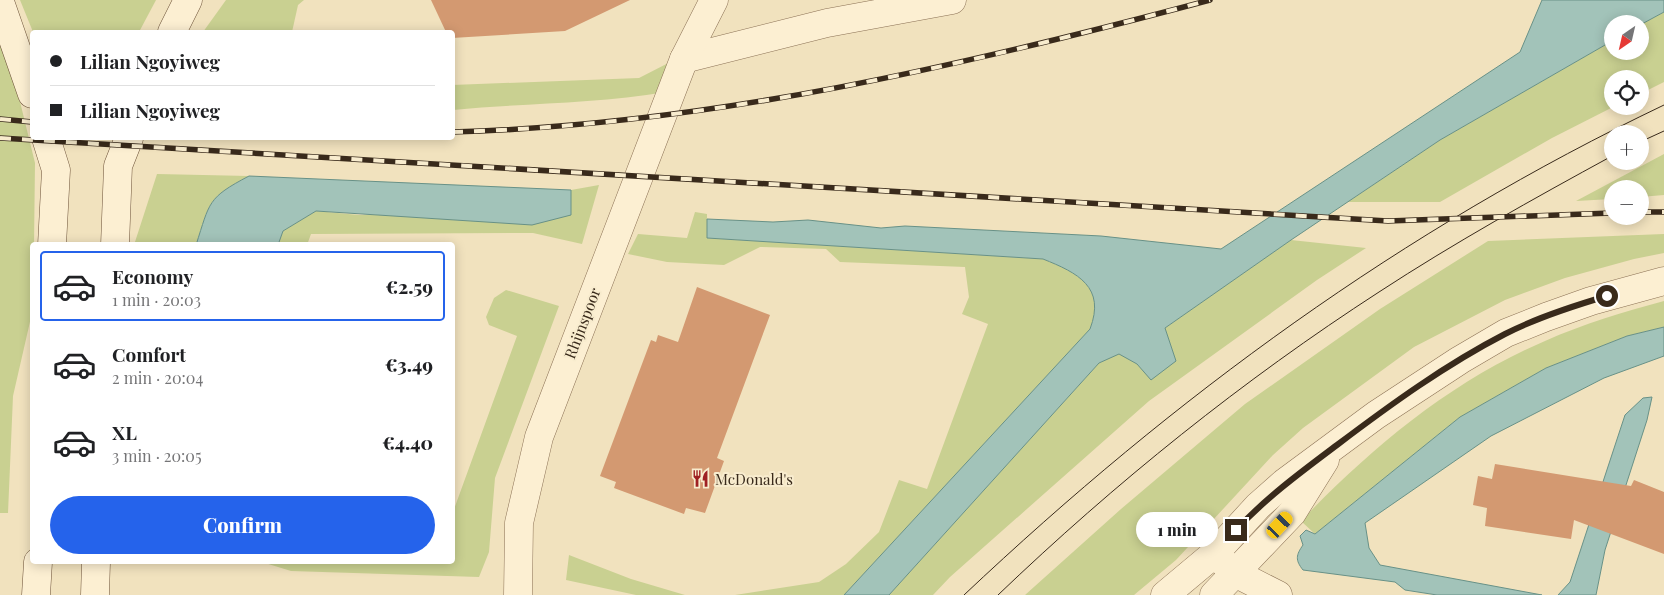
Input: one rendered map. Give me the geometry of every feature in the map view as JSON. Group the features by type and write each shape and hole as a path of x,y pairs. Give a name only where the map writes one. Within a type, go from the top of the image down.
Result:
{"street":[{"path":"173,30 188,0"},
{"name":"Rhijnspoor","path":"518,595 519,523 539,437 684,59 714,0"},
{"path":"684,59 827,23 952,0"},
{"path":"0,2 30,88"},
{"path":"47,140 56,170 52,242"},
{"path":"115,242 118,166 127,140"},
{"path":"1165,595 1214,554 1258,506 1284,483 1376,415 1460,360 1506,333 1591,301 1664,282"},
{"path":"1214,595 1292,513 1332,448"},
{"path":"1214,554 1236,573 1278,595"},
{"path":"36,595 38,564"},
{"path":"95,595 96,564"}],"green space":[{"path":"20,0 156,0 140,30 32,30"},
{"path":"226,0 304,0 298,5 292,30 204,30"},
{"path":"1664,12 1664,82 1649,90 1649,70 1604,70 1604,112 1552,138 1440,202 1348,202 1440,140 1604,46 1604,60 1649,60 1649,20"},
{"path":"0,34 12,69 35,163 34,242 30,242 30,322 13,396 8,513 0,513"},
{"path":"682,56 666,92 613,99 455,110 455,85 639,78"},
{"path":"1664,154 1664,195 1649,196 1649,180 1615,180 1634,170 1649,170 1649,162"},
{"path":"157,174 249,176 217,196 204,219 197,242 135,242"},
{"path":"599,185 582,244 533,233 311,234 308,242 279,242 283,231 316,211 359,215 571,215 571,190"},
{"path":"1604,186 1604,199 1576,201"},
{"path":"695,212 707,214 707,238 1043,259 1067,270 1086,284 1094,302 1094,315 1090,329 844,595 735,595 819,582 846,564 879,532 899,480 927,489 988,324 962,314 969,297 965,267 840,262 826,249 760,247 724,265 667,262 628,254 638,234 687,238"},
{"path":"1664,234 1664,253 1634,259 1565,278 1505,300 1414,347 1303,428 1273,455 1176,560 1134,595 1025,595 1121,509 1245,404 1380,309 1488,241"},
{"path":"1291,240 1366,248 1317,280 1149,401 950,577 933,595 889,595 1099,363 1119,353 1137,364 1151,379 1165,328"},
{"path":"506,290 559,306 495,478 489,552 479,577 291,571 268,564 455,564 455,506 517,336 489,325 486,317 494,298"},
{"path":"1664,301 1664,327 1627,336 1546,368 1460,417 1315,534 1301,521 1355,468 1384,443 1445,396 1477,376 1510,357 1559,335 1603,319"},
{"path":"569,555 631,579 685,595 636,595 566,580"}],"water":[{"path":"1542,0 1664,0 1664,12 1649,20 1649,15 1604,15 1604,46 1440,140 1291,240 1165,328 1176,361 1151,380 1137,364 1119,354 1099,363 889,595 844,595 1090,329 1094,315 1094,302 1091,292 1086,284 1077,276 1043,259 707,238 707,219 773,222 808,220 881,228 905,226 1101,236 1221,249 1520,52"},
{"path":"249,176 571,190 571,215 532,225 316,211 283,231 279,242 197,242 204,219 212,203 217,196"},
{"path":"1664,327 1664,356 1604,378 1491,436 1365,523 1369,548 1380,565 1542,595 1437,595 1405,590 1395,582 1303,570 1300,566 1297,558 1303,545 1300,536 1306,530 1315,534 1460,417 1546,368 1627,336"},
{"path":"1652,397 1647,420 1605,550 1596,595 1558,595 1570,582 1625,415 1643,398"}],"building":[{"path":"431,0 630,0 565,31 455,38 455,30 445,30"},
{"path":"697,287 770,315 717,458 724,461 705,513 686,508 684,514 614,488 616,482 600,476 651,340 656,342 658,335 678,342"},
{"path":"1495,464 1631,486 1634,480 1664,492 1664,554 1574,520 1571,539 1485,526 1487,508 1473,505 1478,476 1492,479"}],"tram line":[{"path":"964,595 1044,522 1126,452 1209,385 1295,322 1383,262 1474,206 1567,154 1664,105"},
{"path":"1649,138 1664,131"},
{"path":"998,595 1042,553 1134,473 1181,434 1279,361 1328,326 1436,256 1604,160"}],"railway":[{"path":"455,132 548,127 644,118 739,105 929,69 1210,0"},
{"path":"0,119 30,122"},
{"path":"0,138 30,140"},
{"path":"33,140 1388,221 1604,213"},
{"path":"1649,212 1664,212"}],"place":[{"name":"McDonald's","path":"701,479"}],"route":[{"path":"1236,530 1258,506 1284,483 1376,415 1460,360 1506,333 1607,296"}]}
